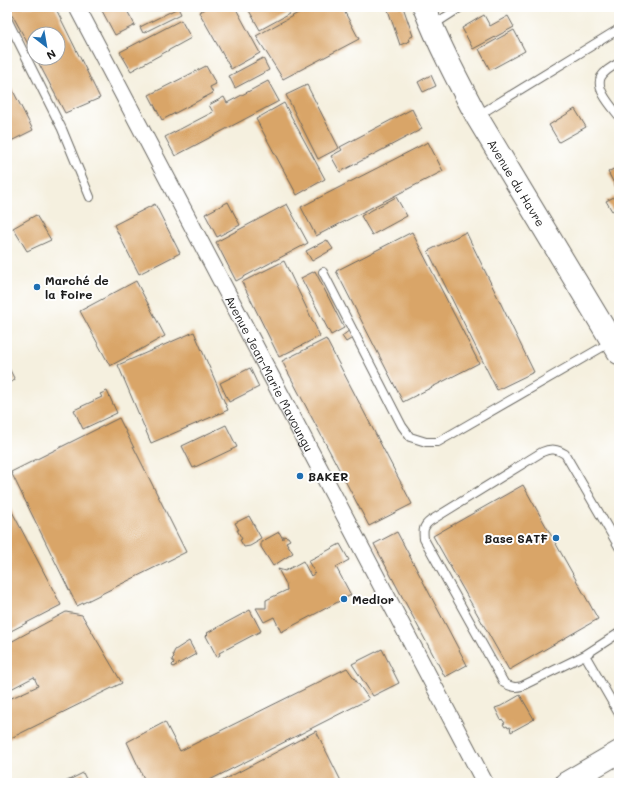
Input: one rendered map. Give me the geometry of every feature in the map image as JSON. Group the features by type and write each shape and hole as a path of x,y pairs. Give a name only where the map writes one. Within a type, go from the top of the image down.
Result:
{"street":[{"name":"Avenue Jean-Marie Mavoungu","path":"77,7 484,783"},
{"name":"Avenue du Havre","path":"428,16 456,77 477,116 615,348"},
{"path":"566,783 619,752"}],"lane":[{"path":"428,16 461,7"},
{"path":"7,19 62,129 90,197"},
{"path":"477,116 619,29"},
{"path":"619,63 608,69 601,77 603,95 619,116"},
{"path":"323,272 402,426 410,436 426,442 438,442 615,348"},
{"path":"619,547 565,454 558,450 548,449 425,525 423,532 424,539 504,682 510,687 516,688 585,655 619,633"},
{"path":"585,655 619,714"}],"building":[{"path":"8,7 55,7 64,26 26,26 26,40"},
{"path":"100,7 125,7 135,25 115,35"},
{"path":"208,7 235,7 260,53 231,69 199,12"},
{"path":"247,7 286,7 289,14 260,30"},
{"path":"309,7 342,7 359,39 283,79 256,36"},
{"path":"387,7 403,7 413,36 409,38 410,41 400,45"},
{"path":"178,8 181,14 143,33 140,27"},
{"path":"484,15 490,26 508,16 514,27 473,49 462,28"},
{"path":"181,20 191,38 131,71 120,52"},
{"path":"66,29 100,98 65,113 40,66 66,66"},
{"path":"514,30 525,51 490,70 479,49"},
{"path":"263,58 269,70 235,88 229,76"},
{"path":"206,66 216,84 210,87 213,93 162,120 149,95"},
{"path":"431,75 436,86 423,92 418,82"},
{"path":"7,79 33,130 7,143"},
{"path":"268,81 279,101 175,156 165,137 213,112 209,105 224,97 227,103"},
{"path":"307,85 339,148 318,159 286,95"},
{"path":"284,103 325,179 297,195 256,119"},
{"path":"412,109 422,129 340,172 331,156 342,150 340,147"},
{"path":"575,109 586,127 559,142 549,125"},
{"path":"428,142 443,171 316,236 301,207"},
{"path":"619,166 619,193 608,172"},
{"path":"396,197 407,216 372,235 361,216"},
{"path":"614,197 619,204 619,207 612,211 606,201"},
{"path":"228,202 240,225 217,237 205,214"},
{"path":"155,204 180,253 139,274 114,225"},
{"path":"287,204 308,243 236,281 216,242"},
{"path":"36,215 51,240 27,251 13,228"},
{"path":"412,232 479,363 403,402 336,271"},
{"path":"466,232 534,372 497,390 428,251"},
{"path":"327,240 333,249 312,261 306,251"},
{"path":"284,261 320,336 279,357 242,282"},
{"path":"315,271 344,328 331,335 301,278"},
{"path":"136,281 165,336 110,366 80,311"},
{"path":"350,330 354,337 346,342 342,336"},
{"path":"194,332 228,410 151,443 118,365"},
{"path":"326,339 412,504 369,526 282,361"},
{"path":"7,364 15,380 7,384"},
{"path":"250,368 259,387 229,402 220,383"},
{"path":"107,391 117,413 83,429 74,410 102,397 100,394"},
{"path":"119,418 186,552 77,606 11,472"},
{"path":"226,425 237,447 193,468 182,446"},
{"path":"523,485 598,619 509,670 433,536"},
{"path":"7,502 61,605 7,633"},
{"path":"249,516 261,538 250,546 244,547 237,530 239,530 235,523"},
{"path":"279,532 283,539 283,536 288,537 290,540 286,542 293,553 273,566 261,547 261,542"},
{"path":"397,532 467,665 445,677 374,544"},
{"path":"340,544 349,560 336,567 351,595 281,632 274,617 264,622 256,608 266,608 266,600 287,590 286,584 278,569 285,571 303,561 311,576 315,573 308,561"},
{"path":"250,610 261,631 219,653 220,655 217,657 206,636 208,634 207,633"},
{"path":"66,612 82,615 122,683 7,740 7,700 38,686 34,677 7,691 7,644"},
{"path":"189,641 196,654 173,667 172,665 174,663 172,659 174,657 173,654 175,650"},
{"path":"382,649 399,683 373,696 352,664"},
{"path":"347,668 369,699 204,783 146,783 127,742 165,722 180,751"},
{"path":"520,695 534,719 511,732 510,727 505,727 503,724 505,723 502,719 501,720 495,708"},
{"path":"316,731 342,783 218,783"},
{"path":"83,773 88,783 63,783"}],"place":[{"name":"Marché de la Foire","path":"37,287"},
{"name":"BAKER","path":"300,476"},
{"name":"Base SATF","path":"556,538"},
{"name":"Medior","path":"344,599"}]}
